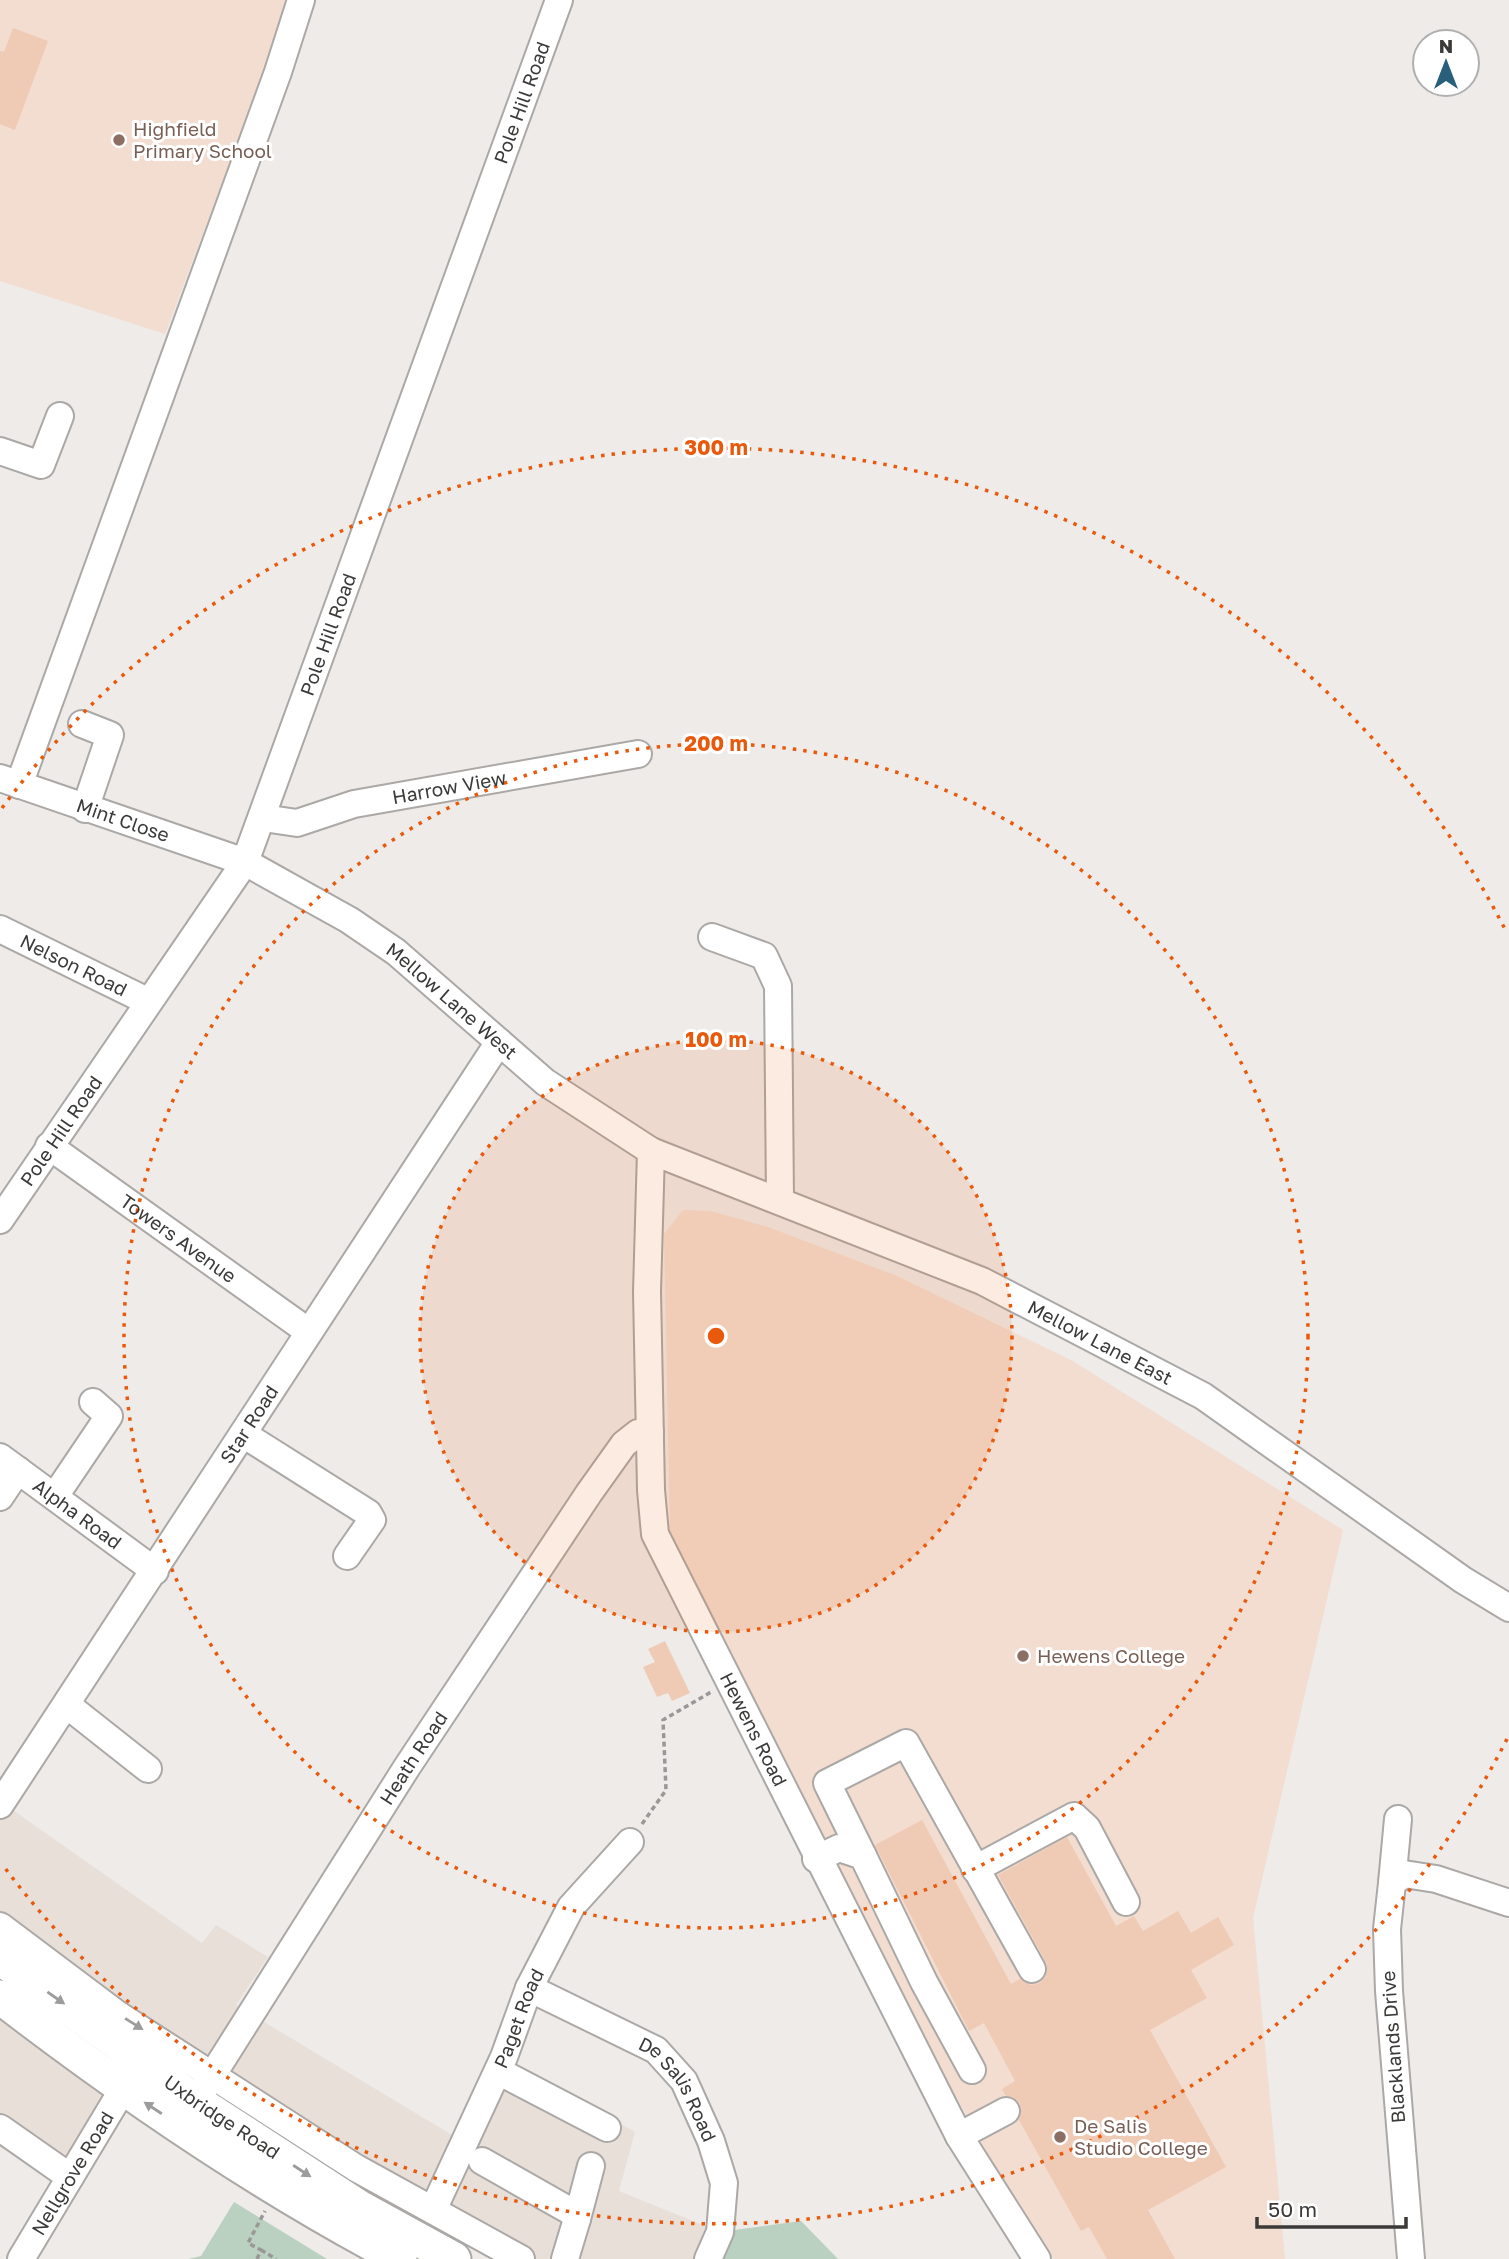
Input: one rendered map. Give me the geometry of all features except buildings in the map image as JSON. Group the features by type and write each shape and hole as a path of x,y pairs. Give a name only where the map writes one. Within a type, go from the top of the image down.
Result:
{"main road":[{"name":"Uxbridge Road","path":"0,1958 204,2088 361,2208 454,2259"},
{"name":"Uxbridge Road","path":"0,1997 123,2089 277,2188 400,2259"}],"street":[{"path":"9,781 278,72 301,0"},
{"name":"Pole Hill Road","path":"0,1220 147,1001 245,862 559,0"},
{"path":"0,451 41,465 61,416"},
{"path":"82,724 110,735 85,809"},
{"name":"Harrow View","path":"263,818 297,823 354,804 638,754"},
{"name":"Mint Close","path":"9,781 245,862"},
{"name":"Mellow Lane West","path":"245,862 349,920 396,952 545,1082 650,1151"},
{"name":"Nelson Road","path":"0,929 147,1001"},
{"path":"712,937 764,956 778,986 780,1200"},
{"name":"Star Road","path":"0,1805 499,1042"},
{"name":"Towers Avenue","path":"49,1146 309,1332"},
{"name":"Mellow Lane East","path":"650,1151 982,1281 1203,1396 1462,1580 1509,1608"},
{"name":"Hewens Road","path":"650,1151 647,1292 655,1534 816,1859 959,2136 1037,2259"},
{"path":"55,1496 109,1416 93,1402"},
{"name":"Heath Road","path":"204,2088 407,1767 589,1493 624,1444 638,1433 650,1432"},
{"path":"243,1434 368,1513 372,1520 347,1556"},
{"path":"0,1497 9,1464"},
{"name":"Alpha Road","path":"9,1464 155,1571"},
{"path":"67,1705 148,1769"},
{"path":"972,2070 924,1982 827,1783 906,1743 1032,1969"},
{"path":"975,1869 1074,1816 1087,1828 1126,1902"},
{"name":"Blacklands Drive","path":"1398,1819 1387,1928 1389,1991 1411,2259"},
{"name":"Paget Road","path":"433,2210 498,2071 529,1988 572,1907 630,1842"},
{"path":"816,1859 839,1848 863,1856"},
{"path":"1392,1884 1404,1874 1436,1879 1509,1903"},
{"path":"0,1926 117,2014 204,2088 433,2210 490,2252 521,2259"},
{"name":"De Salis Road","path":"529,1988 656,2050 684,2081 711,2141 724,2183 720,2232 708,2259"},
{"path":"498,2071 607,2128"},
{"name":"Nellgrove Road","path":"21,2259 123,2089"},
{"path":"959,2136 1006,2111"},
{"path":"0,2128 70,2177"},
{"path":"482,2161 572,2212 577,2218"},
{"path":"565,2259 591,2166"}],"path":[{"path":"630,1842 666,1790 663,1720 728,1683"},
{"path":"276,2259 248,2243 277,2188"},
{"path":"257,2259 261,2250"}],"shaded area":[{"name":"Highfield Primary School","path":"0,0 291,0 165,334 0,281"},
{"name":"Hewens College","path":"683,1210 711,1211 768,1227 897,1276 1071,1360 1343,1530 1253,1918 1285,2259 1054,2259 1015,2203 938,2064 670,1531 664,1234"},
{"path":"0,1801 202,1943 216,1925 268,1957 236,2005 462,2141 504,2057 635,2132 619,2191 720,2232 708,2259 530,2259 159,2042 70,2177 0,2128"}],"green space":[{"path":"234,2202 327,2259 188,2259 201,2256"},
{"path":"801,2221 838,2259 708,2259 720,2232"}],"place":[{"name":"Highfield Primary School","path":"119,140"},
{"name":"Hewens College","path":"1023,1656"},
{"name":"De Salis Studio College","path":"1060,2137"}]}
